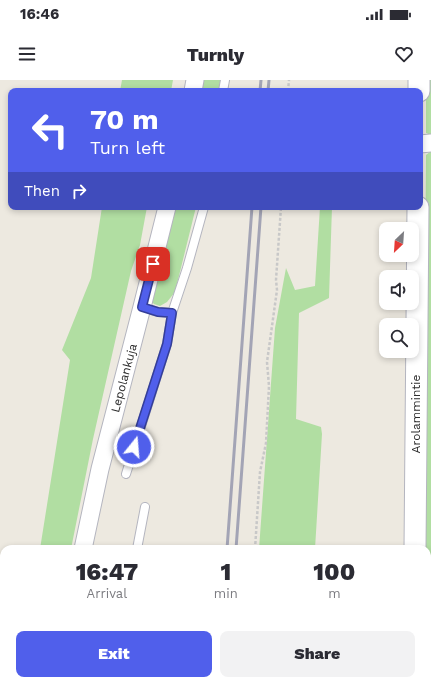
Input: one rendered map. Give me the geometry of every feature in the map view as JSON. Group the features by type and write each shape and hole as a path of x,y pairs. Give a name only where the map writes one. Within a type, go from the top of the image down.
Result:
{"street":[{"name":"Lepolankuja","path":"84,545 100,469 165,210"},
{"name":"Arolammintie","path":"415,545 418,210"}],"lane":[{"path":"126,474 167,344 172,313 187,268 203,210"},
{"path":"142,307 158,312 172,313"},
{"path":"138,545 145,507"}],"path":[{"path":"255,545 260,472 266,443 269,386 267,362 278,290 276,280 280,210"}],"green space":[{"path":"122,80 173,80 172,88 121,88"},
{"path":"201,80 221,80 220,88 199,88"},
{"path":"426,80 431,80 431,135 426,133"},
{"path":"431,151 431,545 423,545 426,155"},
{"path":"102,210 146,210 140,245 131,271 93,439 72,545 41,545 70,360 62,350 91,278"},
{"path":"170,210 195,210 175,292 167,302 160,306 154,304 150,300"},
{"path":"320,210 332,210 329,298 299,313 296,419 321,427 322,434 315,545 259,545 275,328 286,268 295,290 315,286"}],"railway":[{"path":"260,88 261,80"},
{"path":"268,88 269,80"},
{"path":"227,545 252,210"},
{"path":"236,545 261,210"}],"route":[{"path":"134,447 167,344 172,313 158,312 142,307 153,264"}]}
